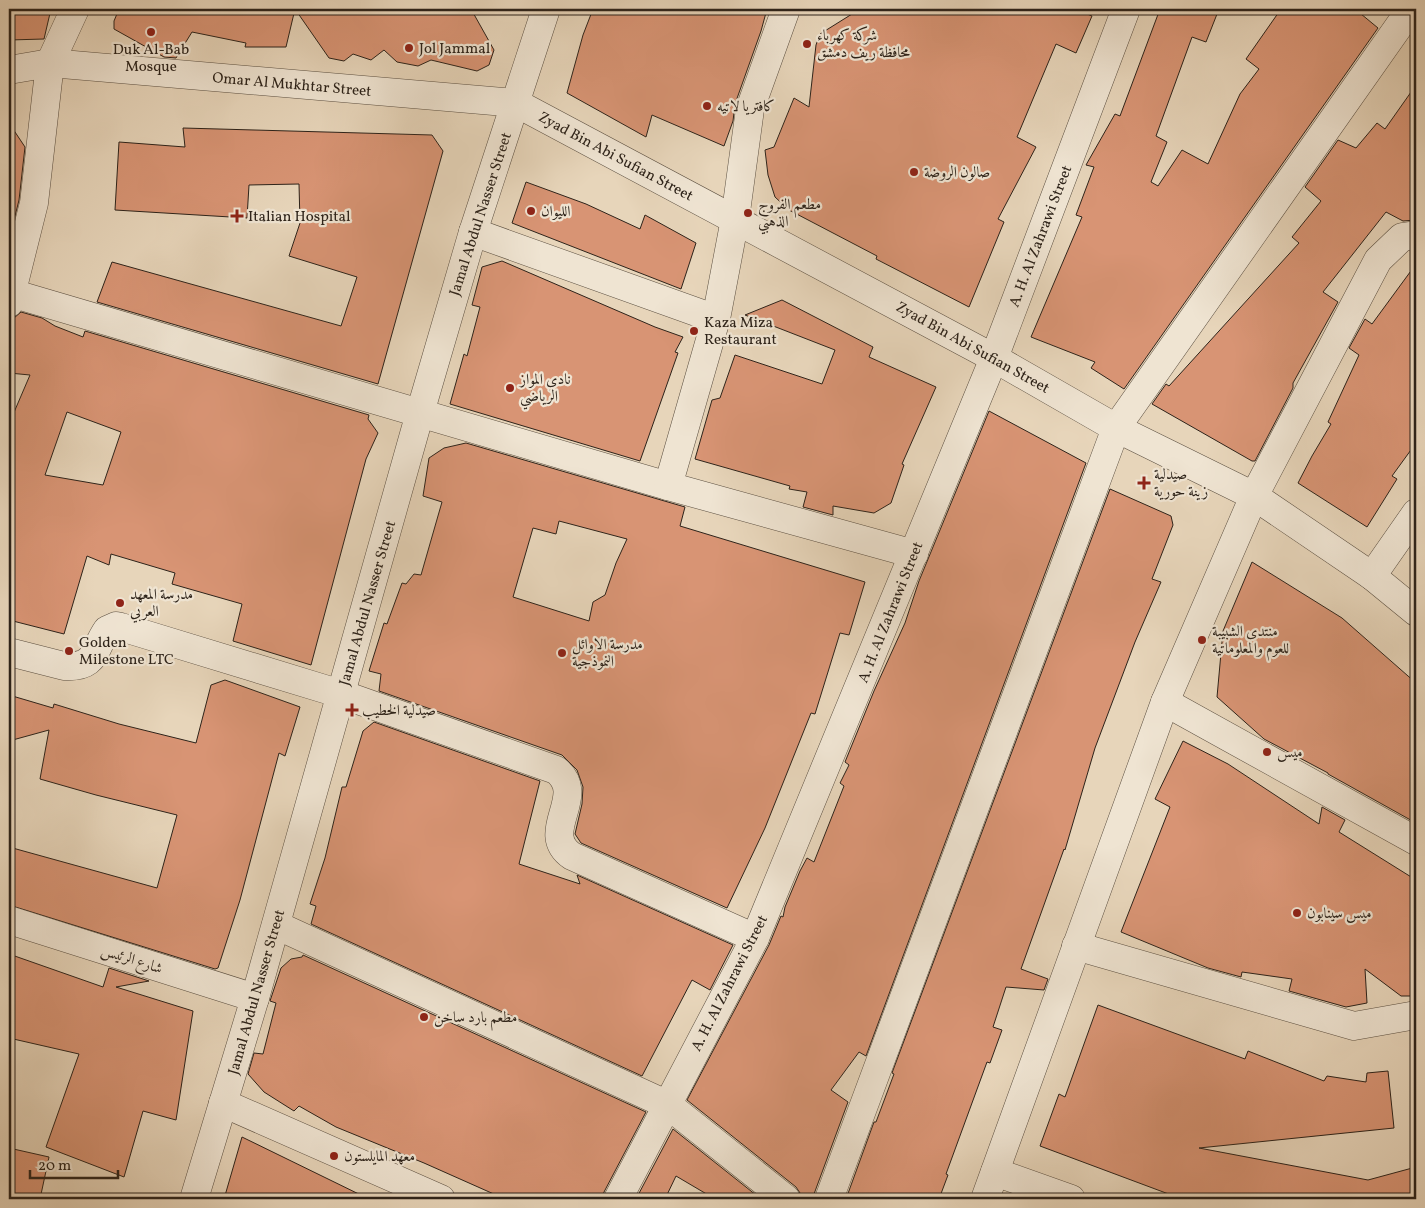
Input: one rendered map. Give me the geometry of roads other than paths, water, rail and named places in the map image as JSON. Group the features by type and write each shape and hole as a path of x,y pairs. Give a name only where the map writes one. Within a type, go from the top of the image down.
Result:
{"street":[{"path":"75,9 50,63 34,203 10,298 420,413 668,486 914,554"},
{"name":"Jamal Abdul Nasser Street","path":"194,1199 255,998 473,232 546,9"},
{"path":"668,486 716,320 735,218 750,109 786,9"},
{"name":"A. H. Al Zahrawi Street","path":"618,1199 755,938 994,358 1126,9"},
{"path":"829,1199 1116,428 1411,11"},
{"name":"Omar Al Mukhtar Street","path":"9,70 50,63 516,103"},
{"name":"Zyad Bin Abi Sufian Street","path":"516,103 735,218 994,358 1116,428 1254,496 1372,576 1416,612"},
{"path":"473,232 716,320"},
{"path":"985,1199 1165,702 1254,496 1378,260 1402,237 1416,235"},
{"path":"1372,576 1416,513"},
{"path":"9,652 73,667 82,664 95,654 107,630 116,626 121,627 341,694 556,770 562,775 568,788 559,834 561,844 566,852 755,938"},
{"path":"1165,702 1416,841"},
{"name":"شارع الرئيس","path":"9,920 255,998"},
{"path":"276,925 668,1104 786,1199"},
{"path":"1076,946 1354,1026 1416,1014"},
{"path":"223,1103 441,1199"},
{"path":"995,1172 1071,1199"}],"place":[{"name":"Duk Al-Bab Mosque","path":"151,32"},
{"name":"شركة كهرباء محافظة ريف دمشق","path":"807,44"},
{"name":"Jol Jammal","path":"409,48"},
{"name":"كافتريا لاتيه","path":"707,106"},
{"name":"صالون الروضة","path":"914,172"},
{"name":"الليوان","path":"531,211"},
{"name":"مطعم الفروج الذهبي","path":"748,213"},
{"name":"Italian Hospital","path":"237,216"},
{"name":"Kaza Miza Restaurant","path":"694,331"},
{"name":"نادي المواز الرياضي","path":"510,388"},
{"name":"صيدلية زينة حورية","path":"1144,483"},
{"name":"مدرسة المعهد العربي","path":"120,603"},
{"name":"منتدى الشبيبة للعوم والمعلوماتية","path":"1202,640"},
{"name":"Golden Milestone LTC","path":"69,651"},
{"name":"مدرسة الاوائل النموذجية","path":"562,653"},
{"name":"صيدلية الخطيب","path":"352,710"},
{"name":"ميس","path":"1267,752"},
{"name":"ميس سينابون","path":"1297,913"},
{"name":"مطعم بارد ساخن","path":"424,1017"},
{"name":"معهد المايلستون","path":"334,1156"}]}
